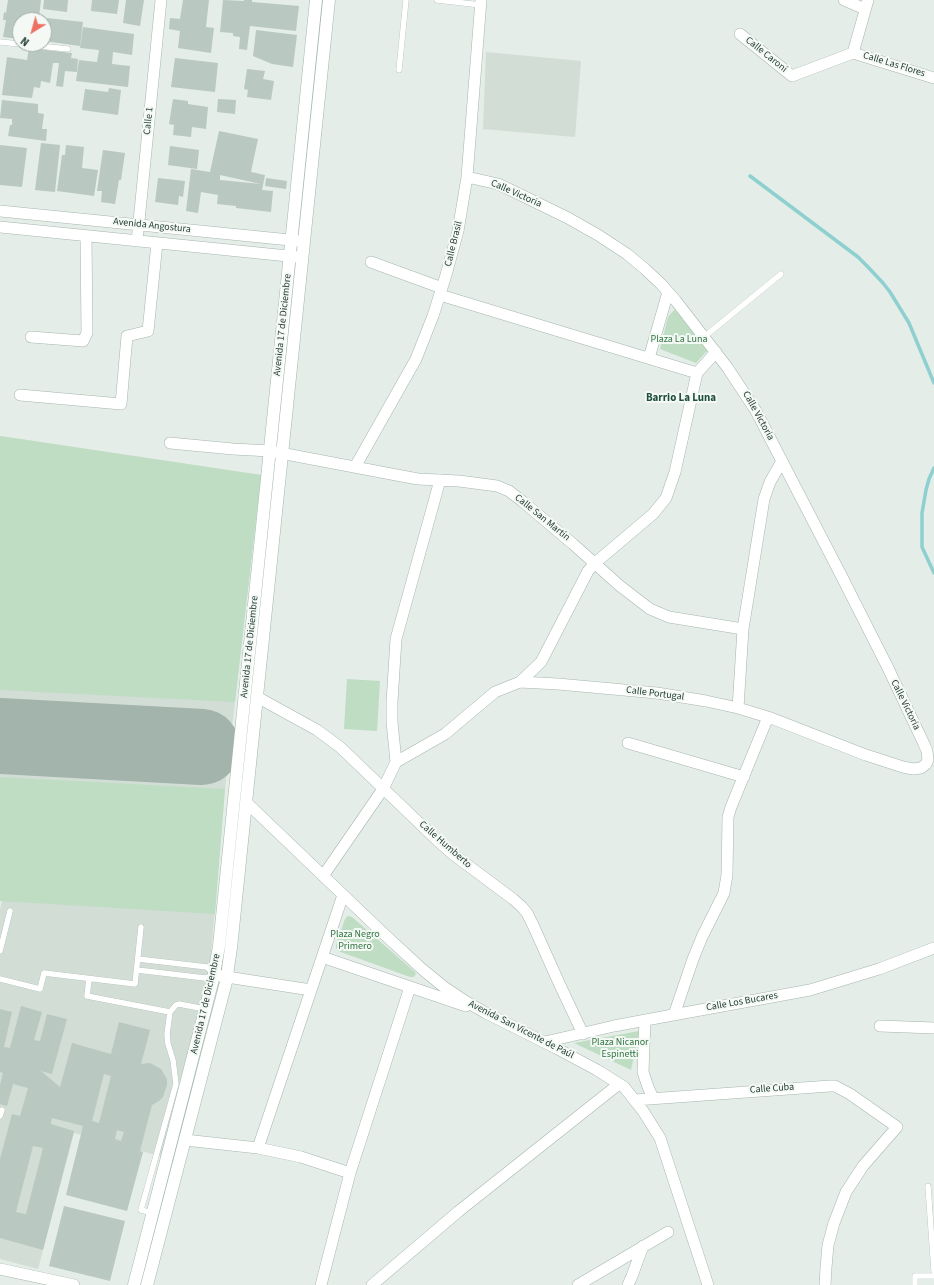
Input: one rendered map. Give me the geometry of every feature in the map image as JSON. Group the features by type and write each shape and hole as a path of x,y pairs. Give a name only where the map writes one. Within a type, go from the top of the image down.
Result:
{"street":[{"name":"Calle 1","path":"137,241 161,0"},
{"name":"Avenida 17 de Diciembre","path":"134,1285 206,1009 219,946 316,0"},
{"path":"844,0 866,5 853,53"},
{"name":"Avenida 17 de Diciembre","path":"147,1285 226,977 231,948 329,1"},
{"name":"Calle Brasil","path":"355,467 416,359 431,323 458,231 467,177 481,3"},
{"name":"Calle Caroní","path":"740,34 792,76 853,53"},
{"name":"Calle Las Flores","path":"853,53 934,78"},
{"name":"Calle Victoria","path":"467,177 498,184 515,192 568,218 627,254 645,269 668,292 716,352 739,383 756,411 845,582 924,744 928,755 926,764"},
{"name":"Avenida Angostura","path":"0,211 304,241"},
{"name":"Avenida Angostura","path":"0,228 303,258"},
{"path":"31,337 83,341 87,333 86,236"},
{"path":"20,395 121,404 127,336 148,331 157,243"},
{"path":"371,262 441,291 697,373"},
{"path":"649,358 668,292"},
{"path":"520,682 541,662 583,578 594,563 654,514 669,493 697,373 716,352"},
{"name":"Calle San Martín","path":"170,442 233,449 270,450 418,479 459,481 497,486 509,491 569,540 620,586 659,614 743,629"},
{"path":"738,708 743,629 764,499 770,482 782,461"},
{"path":"323,876 383,788 396,762 392,722 392,702 396,639 440,480"},
{"name":"Calle Portugal","path":"396,762 445,734 495,692 520,682 657,693 706,701 738,708 768,717 866,755 903,767 917,769 926,764"},
{"name":"Calle Humberto","path":"257,697 287,712 317,730 340,747 449,850 513,899 527,913 583,1034"},
{"path":"674,1015 695,953 724,893 726,884 728,817 768,717"},
{"path":"628,743 744,777"},
{"name":"Avenida San Vicente de Paúl","path":"246,802 422,969 465,1001 545,1042 620,1084 635,1100 653,1125 660,1138 708,1285"},
{"path":"258,1148 343,895"},
{"name":"Calle Los Bucares","path":"545,1042 645,1020 810,990 879,969 934,948"},
{"path":"322,957 486,1013"},
{"path":"214,975 311,990"},
{"path":"321,1285 350,1173 410,987"},
{"path":"645,1020 643,1072 653,1098"},
{"path":"880,1026 934,1028"},
{"path":"372,1285 459,1211 620,1084"},
{"name":"Calle Cuba","path":"635,1100 835,1086 850,1094 897,1127 863,1166 843,1198 828,1245 825,1285"},
{"path":"185,1140 258,1148 301,1157 350,1173"},
{"path":"578,1285 668,1232"},
{"path":"628,1285 643,1246"},
{"path":"0,1268 74,1285"}],"lane":[{"path":"399,70 406,0"},
{"path":"437,0 481,3"},
{"path":"0,42 68,50"},
{"path":"704,337 781,274"},
{"path":"0,951 10,911"},
{"path":"0,979 40,989 44,974 135,984 141,927"},
{"path":"137,970 206,978 214,975 207,967 138,959"},
{"path":"89,979 87,996 170,1012"},
{"path":"153,1213 141,1210 176,1084 167,1034 170,1012 176,1005 179,1004 206,1009"},
{"path":"928,1186 934,1271"},
{"path":"916,1285 915,1276 934,1276"}],"shaded area":[{"path":"486,52 581,61 575,137 483,129"},
{"path":"0,436 261,475 225,789 210,966 163,1157 74,1133 38,1269 0,1259 0,910 2,901 0,901"}],"green space":[{"name":"Plaza La Luna","path":"674,310 707,351 696,363 660,349 668,317"},
{"path":"0,436 261,475 235,702 0,690"},
{"path":"347,679 380,681 377,731 344,729"},
{"path":"0,777 225,789 215,914 0,901"},
{"name":"Plaza Negro Primero","path":"348,916 352,917 415,972 416,974 414,977 410,977 338,951 336,945 345,919"},
{"name":"Plaza Nicanor Espinetti","path":"639,1031 631,1070 574,1043"}],"building":[{"path":"8,0 41,0 40,12 12,12 12,38 3,37 6,20 3,20 4,12 6,13"},
{"path":"44,0 68,0 67,12 43,9"},
{"path":"92,0 119,0 117,14 91,11"},
{"path":"126,0 144,0 140,26 123,23"},
{"path":"183,0 209,0 206,27 214,28 211,53 178,48 180,31 169,29 170,18 180,19"},
{"path":"223,0 252,0 252,2 299,6 296,31 250,26 247,50 239,49 240,37 233,36 233,33 220,32"},
{"path":"52,19 83,22 80,46 52,42"},
{"path":"83,27 134,34 132,55 113,52 112,64 130,66 128,87 76,81 79,60 97,62 99,50 80,48"},
{"path":"256,30 297,35 293,67 272,64 253,56"},
{"path":"52,51 72,53 71,58 78,59 77,72 65,71 63,87 56,86 59,63 53,63 50,83 41,81 40,88 34,87 32,98 2,95 7,57 27,60 28,52 52,52"},
{"path":"175,58 218,63 215,92 171,87"},
{"path":"247,69 265,71 263,79 274,81 271,100 247,97 248,90 244,89"},
{"path":"109,88 121,90 118,115 82,110 85,89 108,92"},
{"path":"173,99 188,101 188,104 208,107 206,129 192,127 191,137 173,135 174,125 169,124"},
{"path":"218,99 236,100 235,114 217,112"},
{"path":"2,100 38,104 38,113 44,114 42,129 47,129 46,141 8,136 10,125 12,125 12,119 0,118"},
{"path":"219,131 258,139 251,172 265,175 262,190 273,191 271,212 217,204 218,195 201,192 198,213 186,211 191,169 210,172","holes":["220,175 261,184 220,180"]},
{"path":"41,143 60,145 55,192 35,190"},
{"path":"0,145 27,148 22,187 0,185"},
{"path":"66,145 84,147 82,168 98,170 94,196 57,191 62,155 65,155"},
{"path":"170,146 199,150 197,169 168,165"},
{"path":"103,150 125,153 121,180 119,180 115,204 101,202 102,191 97,191"},
{"path":"158,178 185,181 183,197 179,196 178,205 155,202"},
{"path":"266,178 287,181 286,189 265,186"},
{"path":"21,1006 42,1012 34,1040 40,1041 47,1014 67,1019 52,1074 41,1071 60,1087 72,1043 111,1054 119,1022 150,1030 141,1064 150,1063 161,1069 167,1079 167,1085 163,1097 152,1105 140,1151 143,1152 127,1211 66,1195 83,1126 52,1118 51,1124 74,1131 43,1250 0,1238 0,1159 12,1114 20,1116 28,1088 13,1084 7,1106 0,1104 0,1085 3,1073 0,1072 0,1009 12,1012 4,1047 10,1048","holes":["104,1074 111,1076 99,1123 92,1121","117,1130 124,1132 121,1141 115,1139","33,1146 43,1148 26,1214 16,1212"]},
{"path":"64,1206 125,1221 110,1281 49,1266"}],"waterway":[{"path":"750,176 858,257 883,283 909,323 934,383"},
{"path":"934,468 926,490 922,513 922,547 934,573"}],"runway":[{"path":"0,736 202,747"}],"district":[{"name":"Barrio La Luna","path":"681,399"}]}
